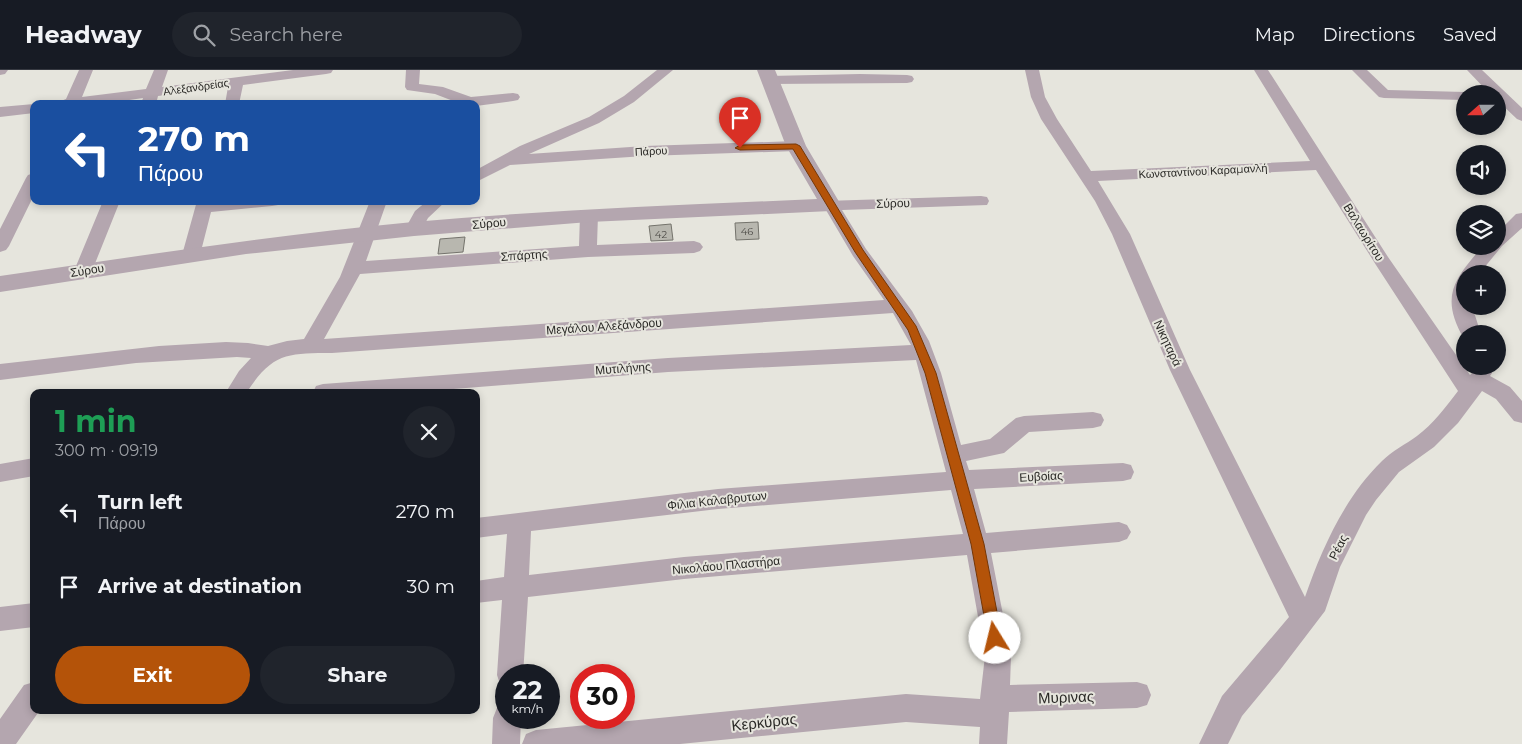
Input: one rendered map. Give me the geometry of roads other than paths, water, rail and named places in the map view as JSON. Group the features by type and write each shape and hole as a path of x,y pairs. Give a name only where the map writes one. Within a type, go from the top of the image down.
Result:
{"street":[{"path":"72,100 86,70"},
{"path":"150,98 160,70"},
{"name":"Αλεξανδρείας","path":"123,100 150,98 263,74 326,70"},
{"path":"413,70 412,94 438,90 465,100"},
{"path":"480,175 507,160 594,120 629,99 666,70"},
{"name":"Νικηταρά","path":"1032,70 1038,97 1049,119 1103,201 1121,234 1180,370 1303,618"},
{"name":"Βαλαωρίτου","path":"1261,70 1322,165 1477,379"},
{"path":"1359,70 1384,94 1456,96"},
{"path":"1474,70 1488,85"},
{"path":"907,79 767,75 796,146 859,252 913,329 923,352 977,544 998,656 993,744"},
{"path":"233,100 237,81"},
{"path":"480,101 513,98"},
{"path":"1506,102 1522,116"},
{"path":"0,112 30,108"},
{"name":"Πάρου","path":"507,160 655,151 796,146"},
{"name":"Κωνσταντίνου Καραμανλή","path":"1085,176 1322,165"},
{"path":"0,246 30,186"},
{"name":"Σύρου","path":"0,284 254,246 590,215 831,204 981,201"},
{"path":"83,271 110,205"},
{"path":"191,254 205,205"},
{"path":"310,346 354,268 368,235 370,222 377,205"},
{"path":"414,230 421,214 433,205"},
{"path":"588,251 590,215"},
{"path":"1506,233 1522,218"},
{"name":"Σπάρτης","path":"354,268 588,251 694,247"},
{"path":"1477,265 1486,255"},
{"name":"Μεγάλου Αλεξάνδρου","path":"269,354 284,347 332,346 898,306"},
{"path":"0,372 134,356 204,350 253,349 269,354 248,374 238,389"},
{"name":"Μυτιλήνης","path":"361,389 668,365 923,352"},
{"path":"1477,379 1514,396 1522,415"},
{"name":"Ρέας","path":"1213,744 1232,706 1272,661 1316,603 1328,566 1368,492 1391,466 1426,441 1450,417 1477,379"},
{"path":"953,455 996,447 1024,424 1093,420"},
{"path":"0,473 30,468"},
{"name":"Ευβοίας","path":"960,480 1123,472"},
{"name":"Φιλια Καλαβρυτων","path":"480,528 718,498 960,480"},
{"path":"511,664 520,523"},
{"name":"Νικολάου Πλαστήρα","path":"480,592 684,568 1119,532"},
{"path":"0,619 30,615"},
{"name":"Μυρινας","path":"994,706 1137,695"},
{"path":"1,741 30,701"},
{"name":"Κερκύρας","path":"536,744 906,708 994,706"},
{"path":"506,744 507,729"}]}
